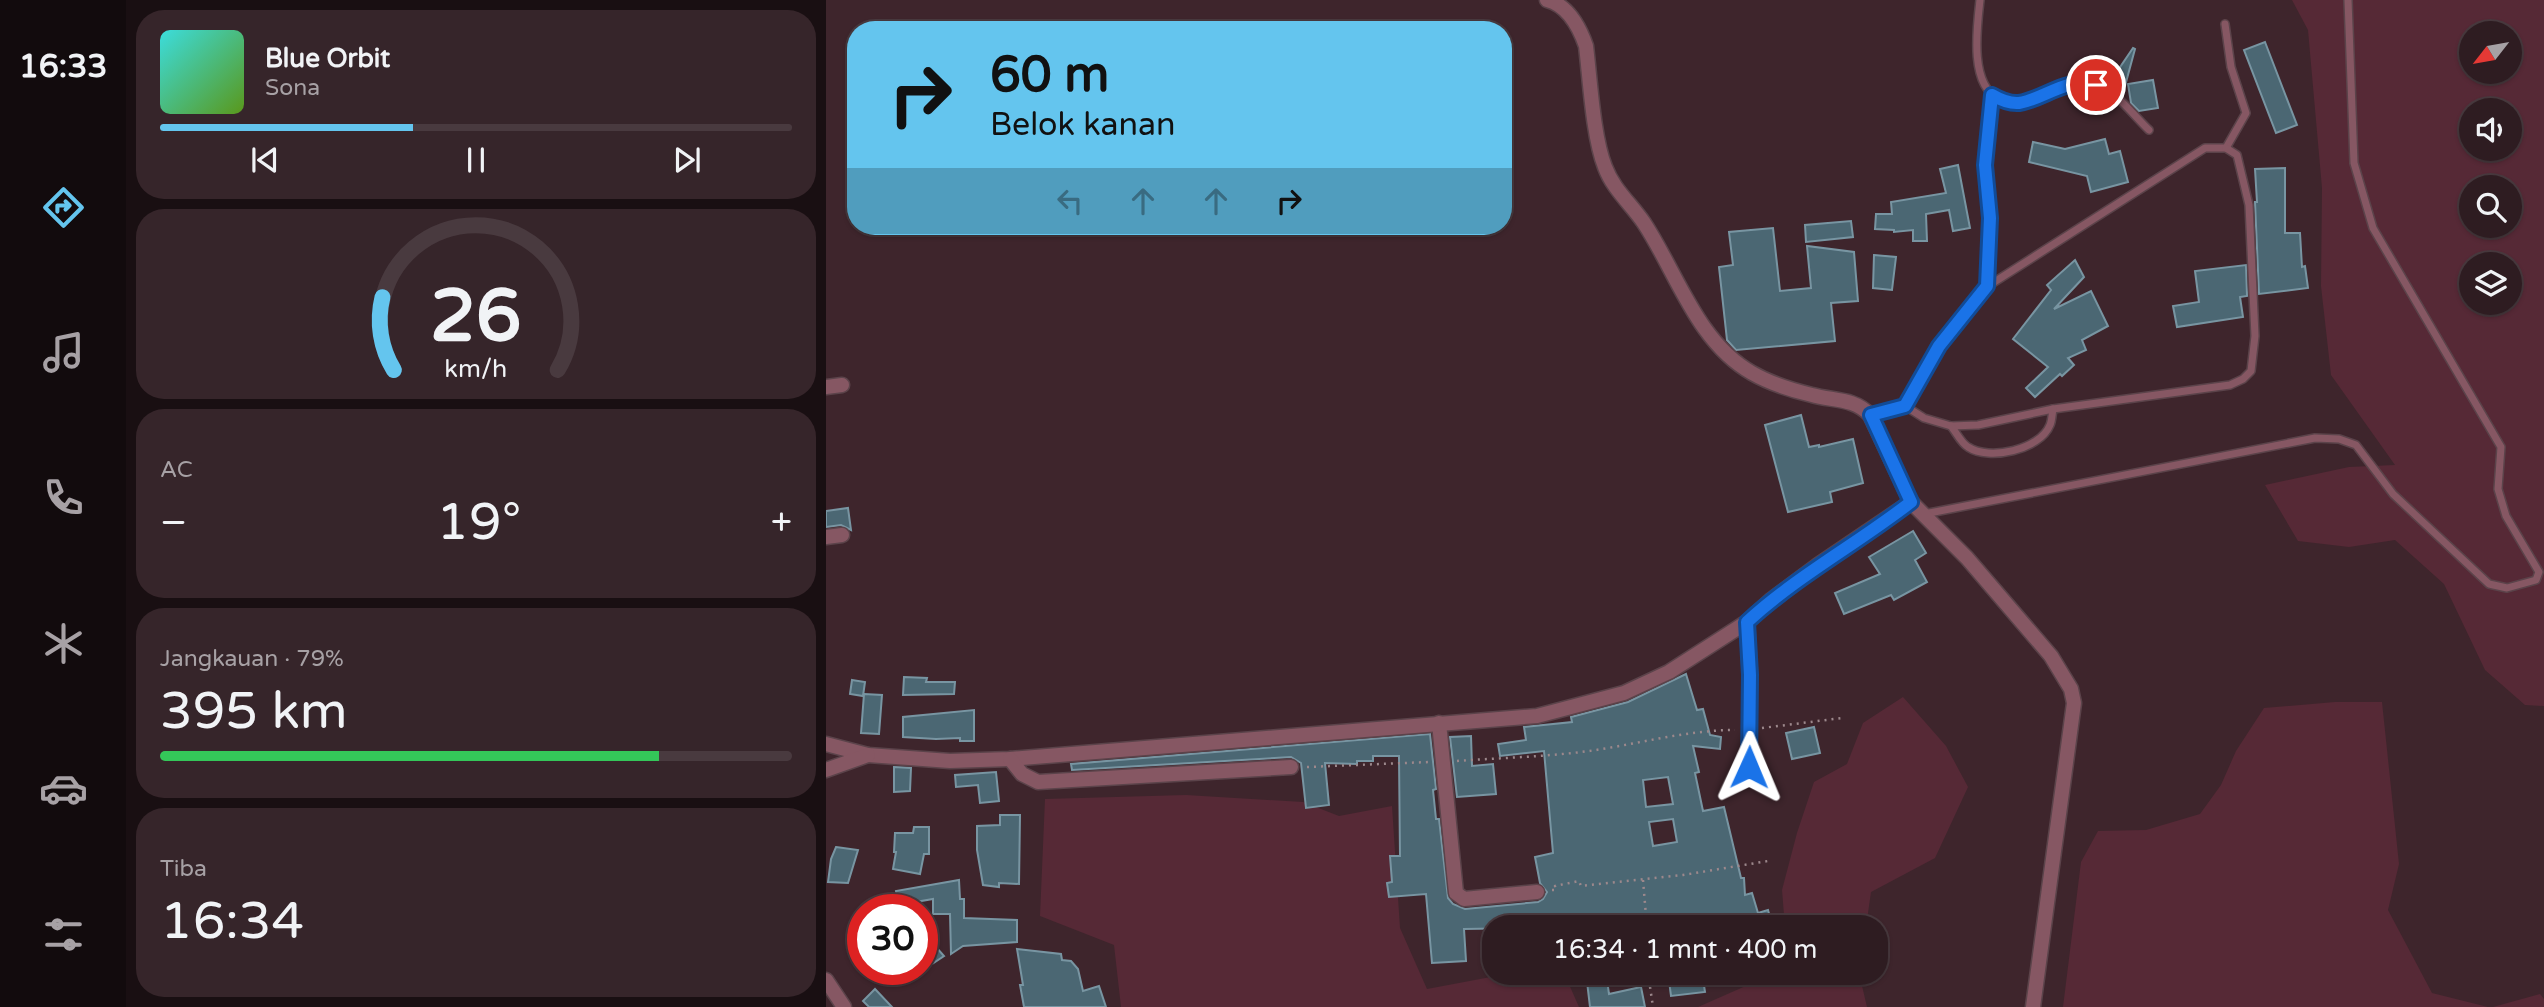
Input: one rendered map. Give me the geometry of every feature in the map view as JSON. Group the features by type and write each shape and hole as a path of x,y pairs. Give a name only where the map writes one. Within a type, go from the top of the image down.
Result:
{"street":[{"path":"1547,0 1559,3 1566,9 1582,34 1604,165 1613,182 1644,223 1688,301 1720,347 1742,368 1768,382 1814,396 1855,402 1871,415 1911,502 1967,558 2051,656 2071,689 2074,703 2033,1007"},
{"path":"826,387 842,385"},
{"path":"826,744 869,755 950,761 1010,759 1537,716 1624,692 1670,673 1747,622 1808,572 1911,502"},
{"path":"826,537 842,535"},
{"path":"1747,622 1749,767"},
{"path":"1439,723 1454,889 1457,896 1464,899 1537,892"},
{"path":"826,770 869,755"},
{"path":"1010,759 1023,774 1038,782 1291,767"},
{"path":"826,979 844,1007"}],"lane":[{"path":"1980,0 1980,76 1983,85 1992,95 2018,103 2066,86 2088,83 2102,88 2149,130"},
{"path":"1923,514 2315,439 2339,439 2356,445 2393,494 2489,584 2507,588 2536,580 2539,572 2506,516 2498,489 2501,447 2373,228 2363,200 2354,163 2348,0"},
{"path":"2225,24 2231,67 2246,113 2227,148"},
{"path":"1987,286 1990,218 1985,165 1992,95"},
{"path":"1871,415 1905,406 1939,346 1987,286 2205,148 2227,148 2238,155 2249,205 2255,336 2251,371 2242,379 2230,385 2053,409 1978,425 1951,426 1924,418 1905,406"},
{"path":"1951,426 1967,447 1983,453 2013,452 2034,443 2050,427 2053,409"}],"path":[{"path":"1291,767 1580,752 1667,739 1706,730 1750,730 1842,718"},
{"path":"1537,892 1556,890 1555,886 1579,881 1581,886 1643,880 1768,862"},
{"path":"1643,880 1646,915"},
{"path":"1650,985 1653,1007"}],"shaded area":[{"path":"2292,0 2544,0 2544,706 2525,705 2485,670 2444,584 2395,540 2349,547 2298,541 2265,485 2349,467 2395,465 2331,375 2321,286 2322,188 2308,30"},
{"path":"1903,697 1946,746 1968,787 1935,858 1871,892 1868,915 1784,915 1782,890 1814,782 1847,764 1863,723"},
{"path":"2335,702 2382,702 2399,864 2388,910 2432,993 2488,1007 2063,1007 2081,862 2098,831 2146,830 2200,814 2221,785 2236,751 2264,708"},
{"path":"1186,795 1303,802 1339,816 1392,806 1400,928 1427,989 1482,979 1482,985 1569,985 1579,1007 1121,1007 1114,945 1040,916 1045,799"},
{"path":"1748,985 1862,985 1867,1007 1698,1007"},
{"path":"2540,994 2544,999 2544,1007 2493,1007"}],"building":[{"path":"2265,42 2297,125 2276,133 2244,50"},
{"path":"2133,48 2135,49 2125,86 2110,82"},
{"path":"2153,80 2158,108 2139,111 2131,103 2128,84"},
{"path":"2105,139 2109,154 2120,151 2128,182 2091,192 2087,176 2029,162 2033,142 2065,149"},
{"path":"1958,165 1970,228 1953,231 1949,210 1926,214 1927,241 1913,241 1913,230 1894,232 1875,229 1876,214 1892,214 1891,202 1946,193 1940,169"},
{"path":"2285,168 2285,233 2300,233 2302,267 2305,266 2308,288 2259,294 2255,169"},
{"path":"1851,221 1853,237 1806,242 1805,225"},
{"path":"1773,228 1780,291 1811,288 1807,246 1854,252 1858,301 1831,303 1835,341 1736,350 1727,340 1719,267 1733,265 1729,232"},
{"path":"1874,255 1896,257 1892,290 1873,288"},
{"path":"2075,260 2084,277 2054,309 2091,291 2108,326 2082,340 2086,350 2068,358 2074,365 2035,397 2026,388 2048,367 2013,339 2051,290 2047,285"},
{"path":"2246,265 2247,296 2240,297 2243,317 2177,327 2173,306 2199,302 2195,271"},
{"path":"1801,415 1809,447 1853,439 1863,483 1830,492 1832,502 1788,512 1765,425"},
{"path":"848,508 851,530 841,525 826,527 826,511"},
{"path":"1913,531 1926,553 1915,560 1927,582 1894,600 1891,595 1844,614 1835,593 1880,574 1869,557"},
{"path":"1686,674 1697,710 1703,709 1710,735 1721,737 1720,749 1693,746 1699,772 1695,773 1703,811 1724,807 1741,878 1744,878 1745,895 1752,893 1758,913 1768,910 1769,915 1482,915 1482,929 1464,929 1466,961 1432,963 1426,894 1389,897 1387,883 1392,882 1390,856 1400,856 1399,756 1373,756 1373,761 1357,761 1357,764 1325,763 1329,805 1306,808 1301,763 1291,757 1072,770 1071,764 1430,734 1436,789 1433,790 1436,819 1439,819 1448,898 1453,904 1465,909 1538,902 1547,892 1540,883 1535,857 1553,853 1544,751 1500,756 1498,744 1526,740 1524,727 1572,722 1571,717 1628,702","holes":["1668,777 1673,804 1646,807 1643,780","1673,819 1677,842 1653,846 1649,822"]},
{"path":"904,677 927,678 926,682 955,682 954,694 903,695"},
{"path":"852,680 865,682 863,696 850,694"},
{"path":"864,694 882,695 879,734 861,733"},
{"path":"974,710 974,741 960,741 960,738 903,737 903,717"},
{"path":"1814,727 1820,753 1792,759 1786,733"},
{"path":"1471,736 1472,766 1493,764 1496,794 1457,797 1450,737"},
{"path":"894,767 911,768 910,791 894,792"},
{"path":"996,772 999,801 980,803 978,785 956,787 955,775"},
{"path":"1000,815 1020,815 1019,884 999,883 999,887 983,885 977,850 977,826 1000,825"},
{"path":"914,827 929,827 929,854 924,854 920,874 893,869 895,833 913,833"},
{"path":"836,847 858,850 848,883 828,882 831,859"},
{"path":"959,880 960,899 964,899 964,918 1017,920 1017,942 963,946 951,954 950,914 938,914 938,894 896,894 896,891"},
{"path":"938,949 944,956 938,960"},
{"path":"1017,949 1061,954 1062,960 1071,961 1078,969 1083,991 1099,986 1106,1007 1024,1007"},
{"path":"1587,985 1608,985 1609,994 1641,987 1645,1007 1590,1007"},
{"path":"1670,985 1704,985 1705,992 1671,996"},
{"path":"875,989 892,1007 869,1007 863,1001"}],"route":[{"path":"1749,767 1750,675 1747,622 1771,600 1818,565 1911,502 1871,415 1905,406 1939,346 1987,286 1990,218 1985,165 1992,95 2018,103 2066,86 2079,83 2096,85"}]}
